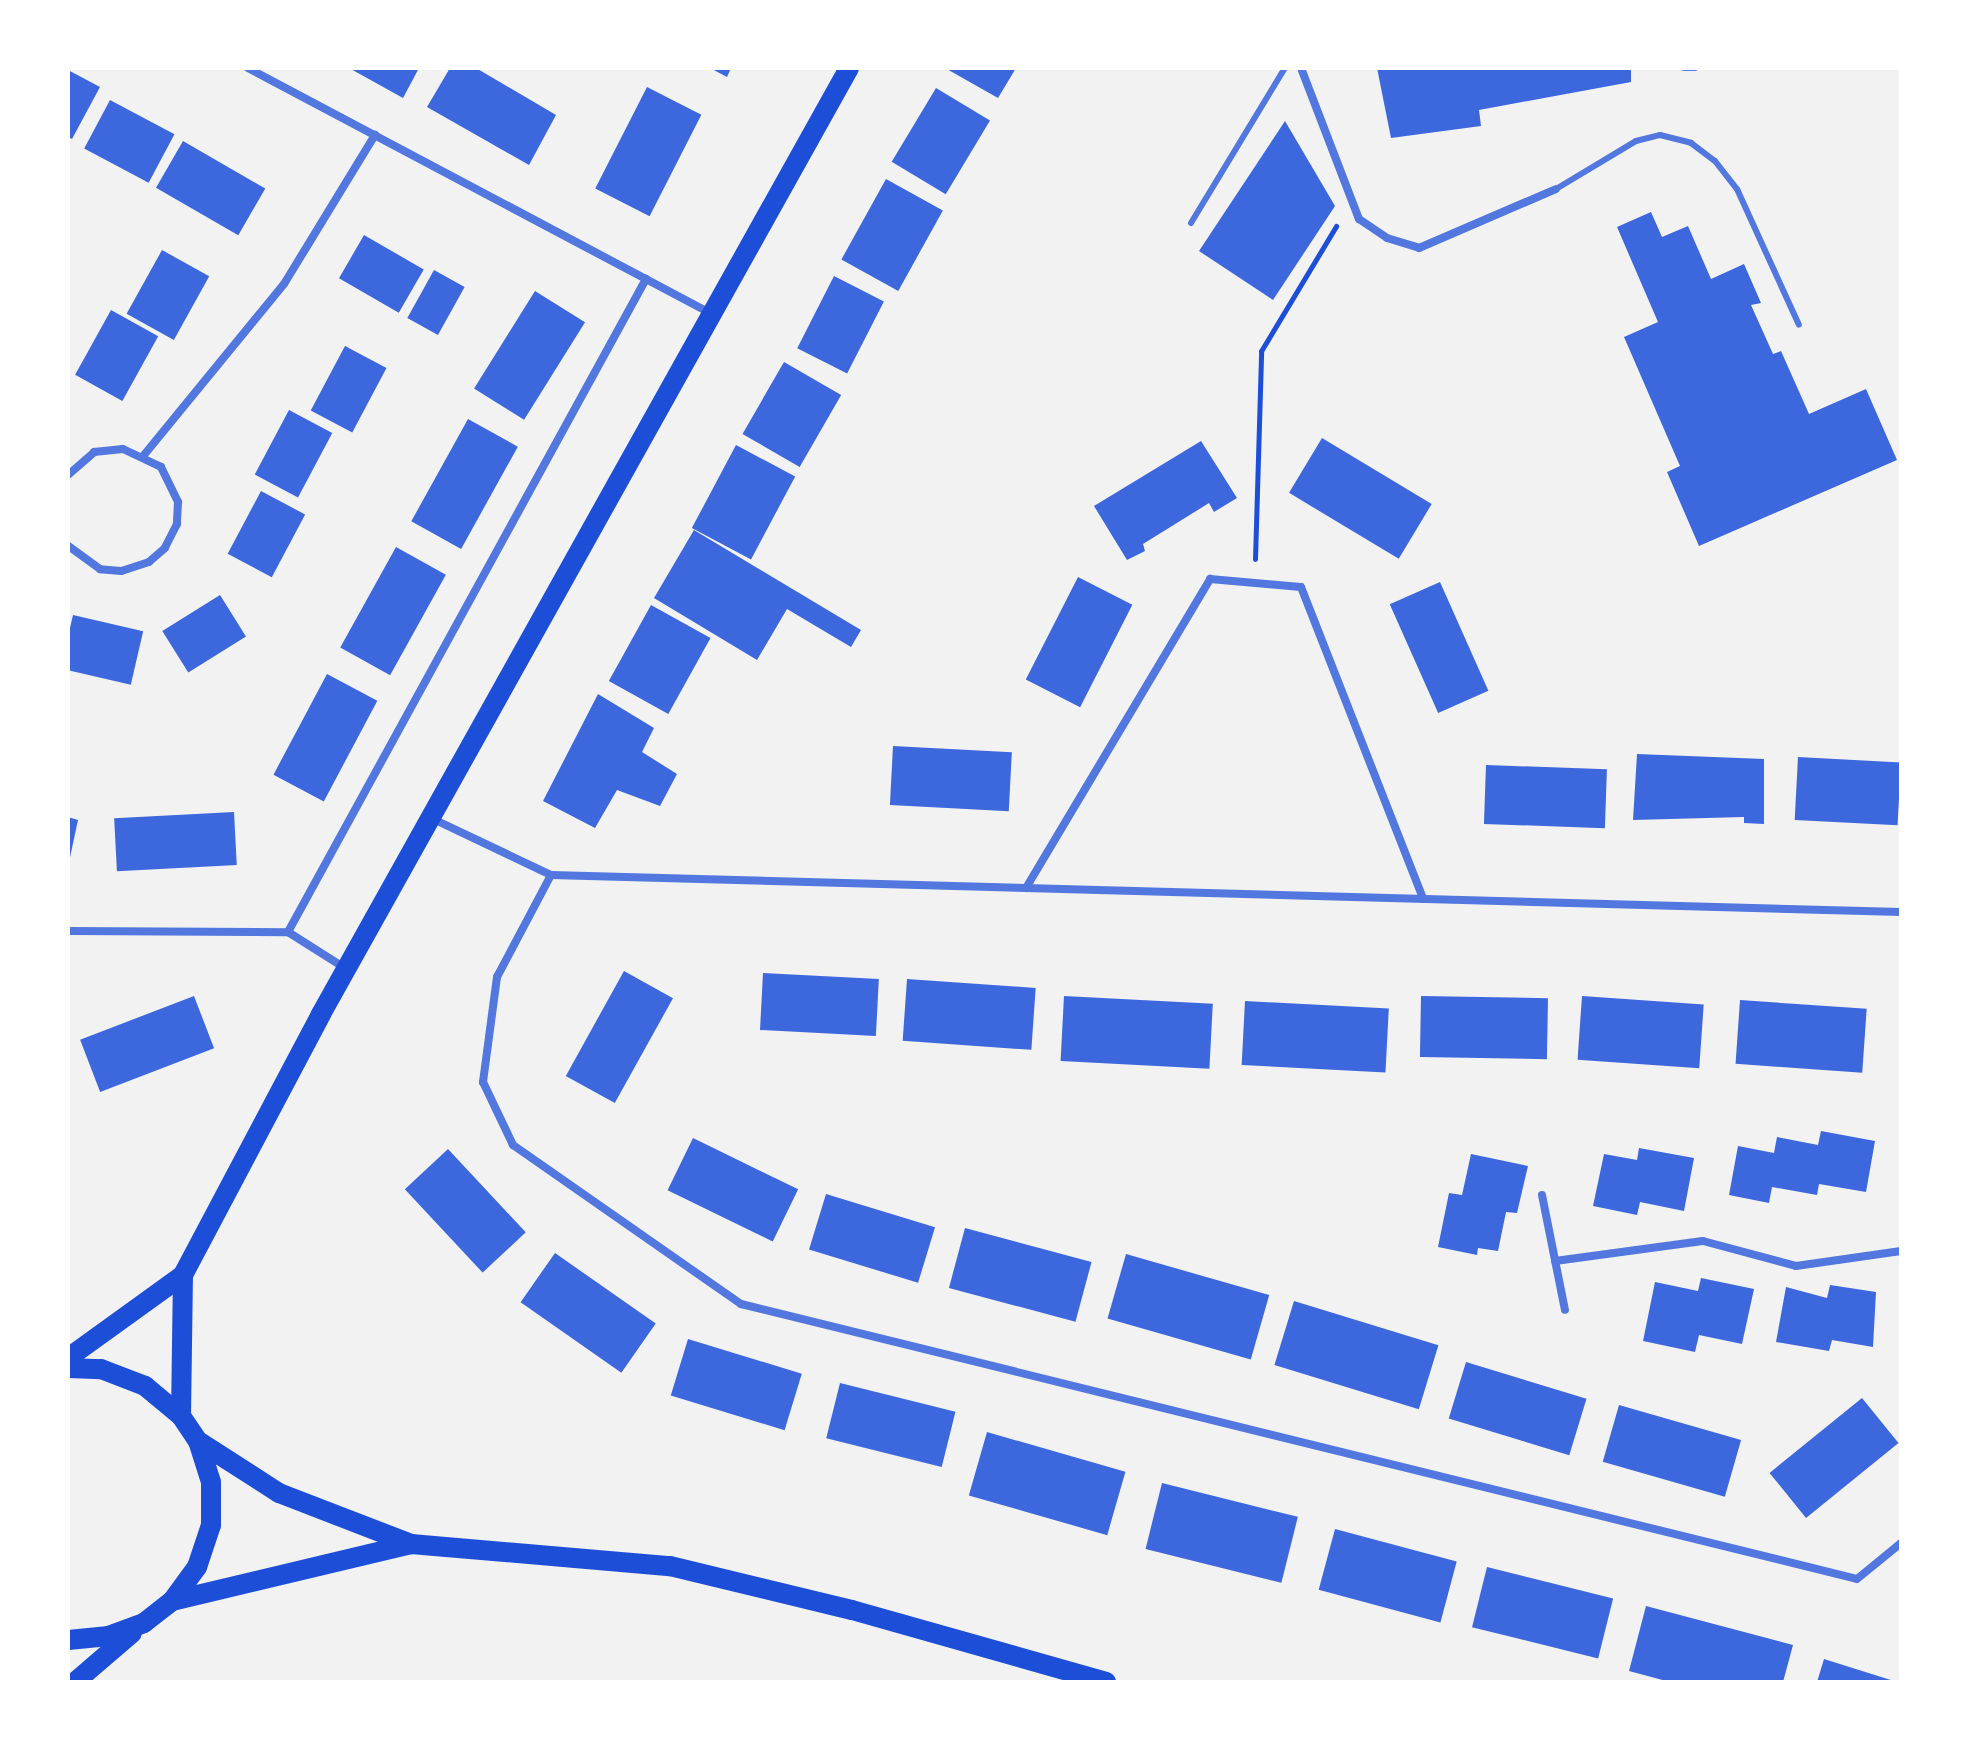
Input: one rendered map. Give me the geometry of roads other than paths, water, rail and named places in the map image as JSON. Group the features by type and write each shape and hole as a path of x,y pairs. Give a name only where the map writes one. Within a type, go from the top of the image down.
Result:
{"main road":[{"path":"68,1358 183,1275 347,969 849,68"},
{"path":"181,1416 183,1275"},
{"path":"68,1368 101,1369 145,1386 181,1416 198,1441 211,1482 211,1525 197,1567 172,1601 75,1682"},
{"path":"198,1441 279,1493 411,1544 670,1566 852,1610 1106,1682"},
{"path":"172,1601 411,1544"},
{"path":"68,1640 109,1636 144,1623"}],"street":[{"path":"248,68 712,314"},
{"path":"1301,68 1359,219 1387,238 1419,248 1556,189"},
{"path":"144,455 284,284 375,135"},
{"path":"288,932 646,279"},
{"path":"68,475 94,452 123,449 144,455 161,467 178,502 177,524 165,548 149,562 121,571 86,563 68,546"},
{"path":"1026,888 1210,579 1301,587 1423,899"},
{"path":"431,818 551,875 1901,912"},
{"path":"551,875 497,977 483,1082 513,1145 741,1304 1857,1579 1901,1543"},
{"path":"68,931 288,932 347,969"},
{"path":"1542,1195 1565,1310"},
{"path":"1555,1261 1703,1241 1796,1266 1901,1251"}],"lane":[{"path":"1191,223 1285,68"},
{"path":"1684,68 1695,68"},
{"path":"1556,189 1636,141 1660,135 1691,143 1715,161 1737,189 1799,325"}]}
